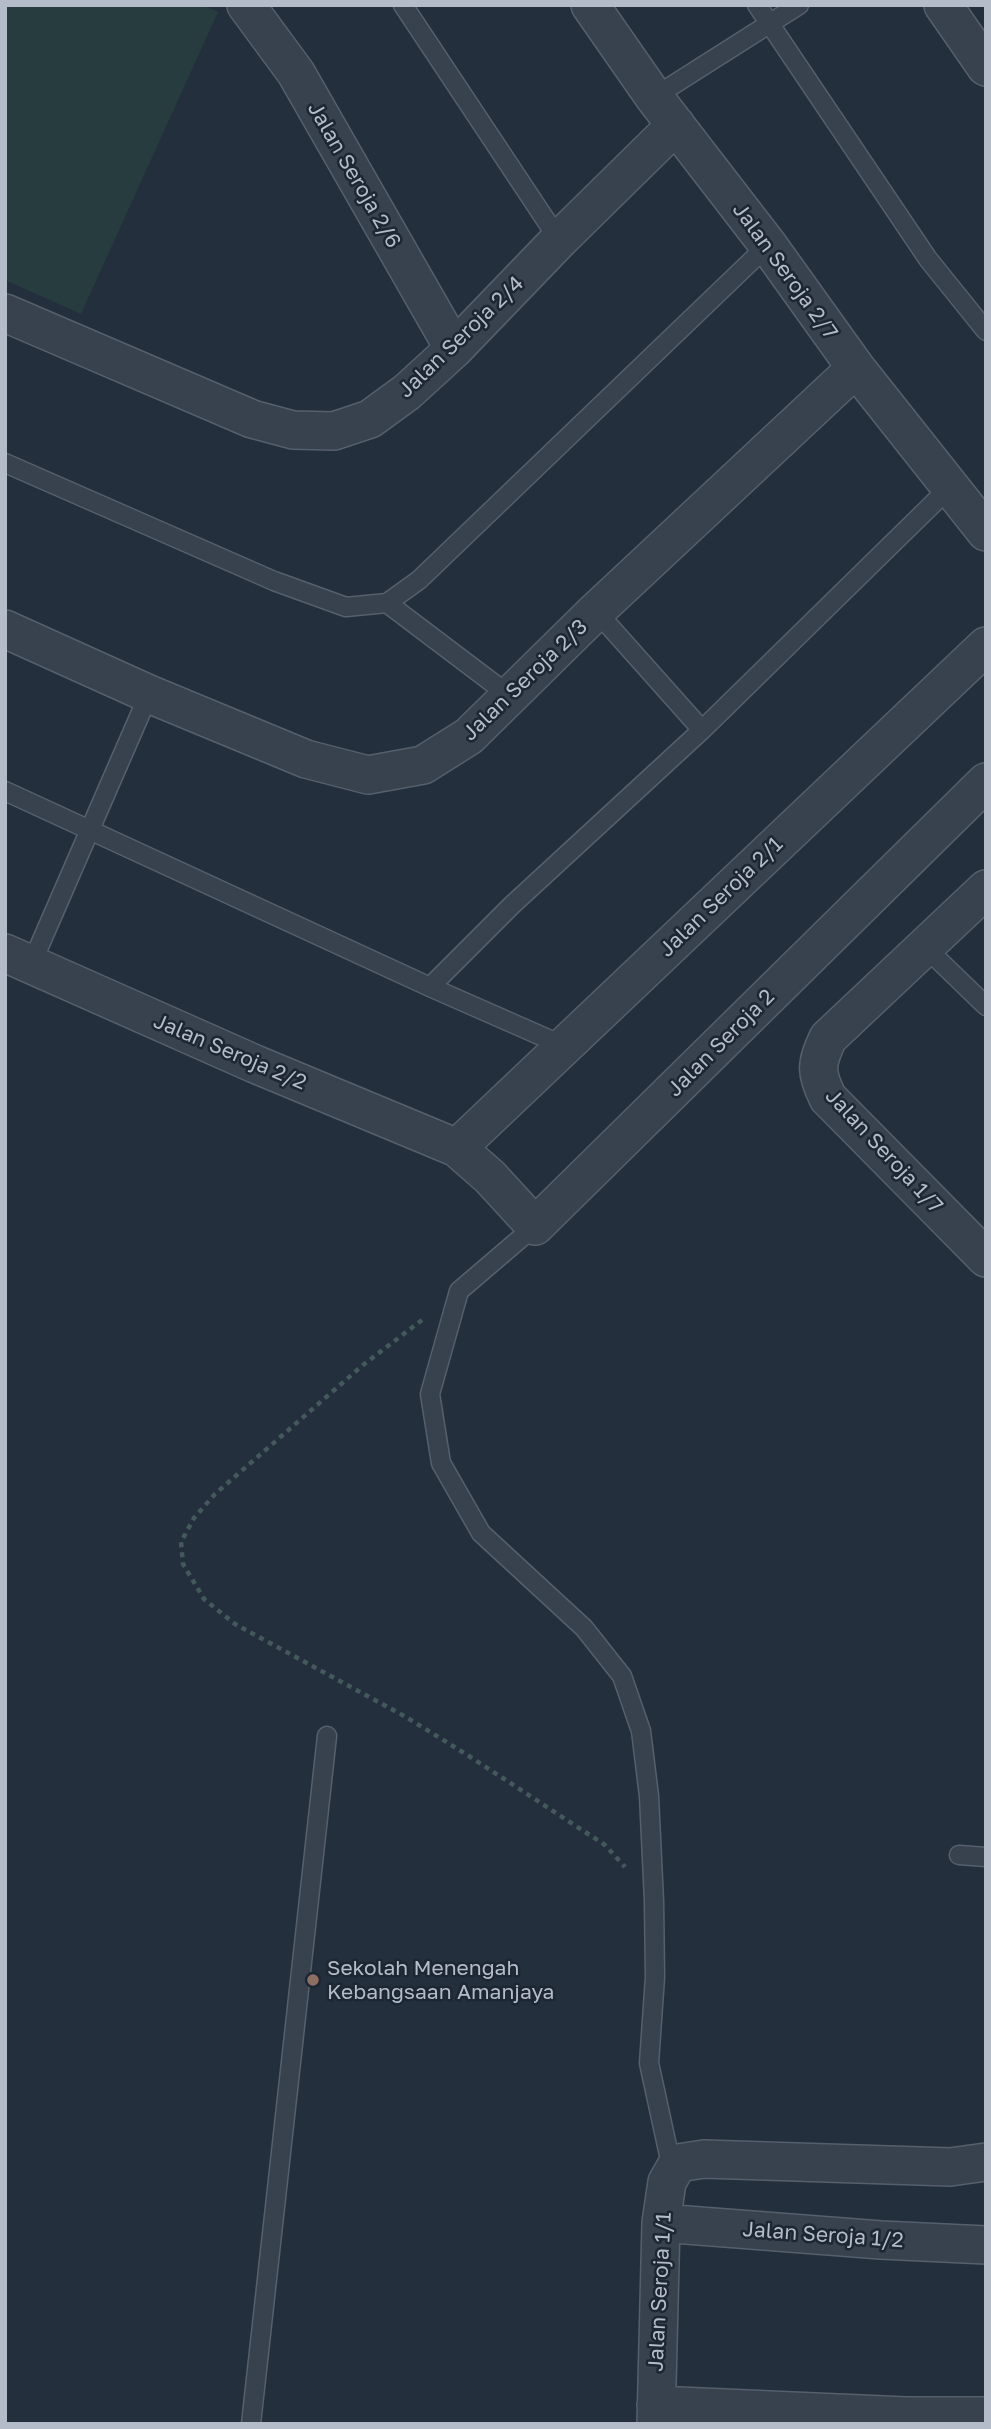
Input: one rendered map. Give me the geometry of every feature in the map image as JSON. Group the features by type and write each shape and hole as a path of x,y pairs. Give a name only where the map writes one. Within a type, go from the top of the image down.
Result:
{"street":[{"name":"Jalan Seroja 2/6","path":"246,5 296,73 454,349"},
{"name":"Jalan Seroja 2/7","path":"590,5 665,111 768,245 856,368 986,532"},
{"path":"943,5 986,66"},
{"name":"Jalan Seroja 2/4","path":"5,313 252,419 293,430 334,431 370,419 407,392 454,349 559,240 665,111"},
{"name":"Jalan Seroja 2/3","path":"5,629 149,694 306,759 368,775 423,765 469,736 596,611 856,368"},
{"name":"Jalan Seroja 2/1","path":"457,1148 986,646"},
{"name":"Jalan Seroja 2","path":"535,1226 986,782"},
{"name":"Jalan Seroja 1/7","path":"986,889 828,1038 819,1056 818,1078 828,1098 986,1258"},
{"name":"Jalan Seroja 2/2","path":"18,959 457,1148"},
{"path":"457,1148 490,1177 535,1226"},
{"path":"676,2168 704,2160 950,2167 986,2162"},
{"name":"Jalan Seroja 1/1","path":"656,2414 661,2224 667,2182 676,2168"},
{"name":"Jalan Seroja 1/2","path":"661,2224 986,2245"},
{"path":"656,2414 986,2416"}],"lane":[{"path":"404,5 559,240"},
{"path":"757,5 768,26 928,260 986,331"},
{"path":"665,111 768,26 799,5"},
{"path":"5,463 274,581 346,607 387,603 419,580 768,245"},
{"path":"430,987 512,905 702,730 949,488"},
{"path":"387,603 510,696"},
{"path":"596,611 702,730"},
{"path":"18,959 91,830 149,694"},
{"path":"5,791 564,1046"},
{"path":"925,947 986,1006"},
{"path":"535,1226 459,1291 430,1394 441,1462 481,1533 584,1628 622,1676 641,1731 649,1796 654,1901 655,1977 649,2063 676,2168"},
{"path":"251,2424 327,1736"},
{"path":"958,1855 986,1857"}],"path":[{"path":"459,1291 363,1365 215,1494 194,1518 181,1542 183,1564 204,1599 234,1624 406,1717 596,1839 616,1854 654,1901"}],"green space":[{"path":"5,5 203,5 218,12 81,314 5,280"}],"place":[{"name":"Sekolah Menengah Kebangsaan Amanjaya","path":"313,1980"}]}
